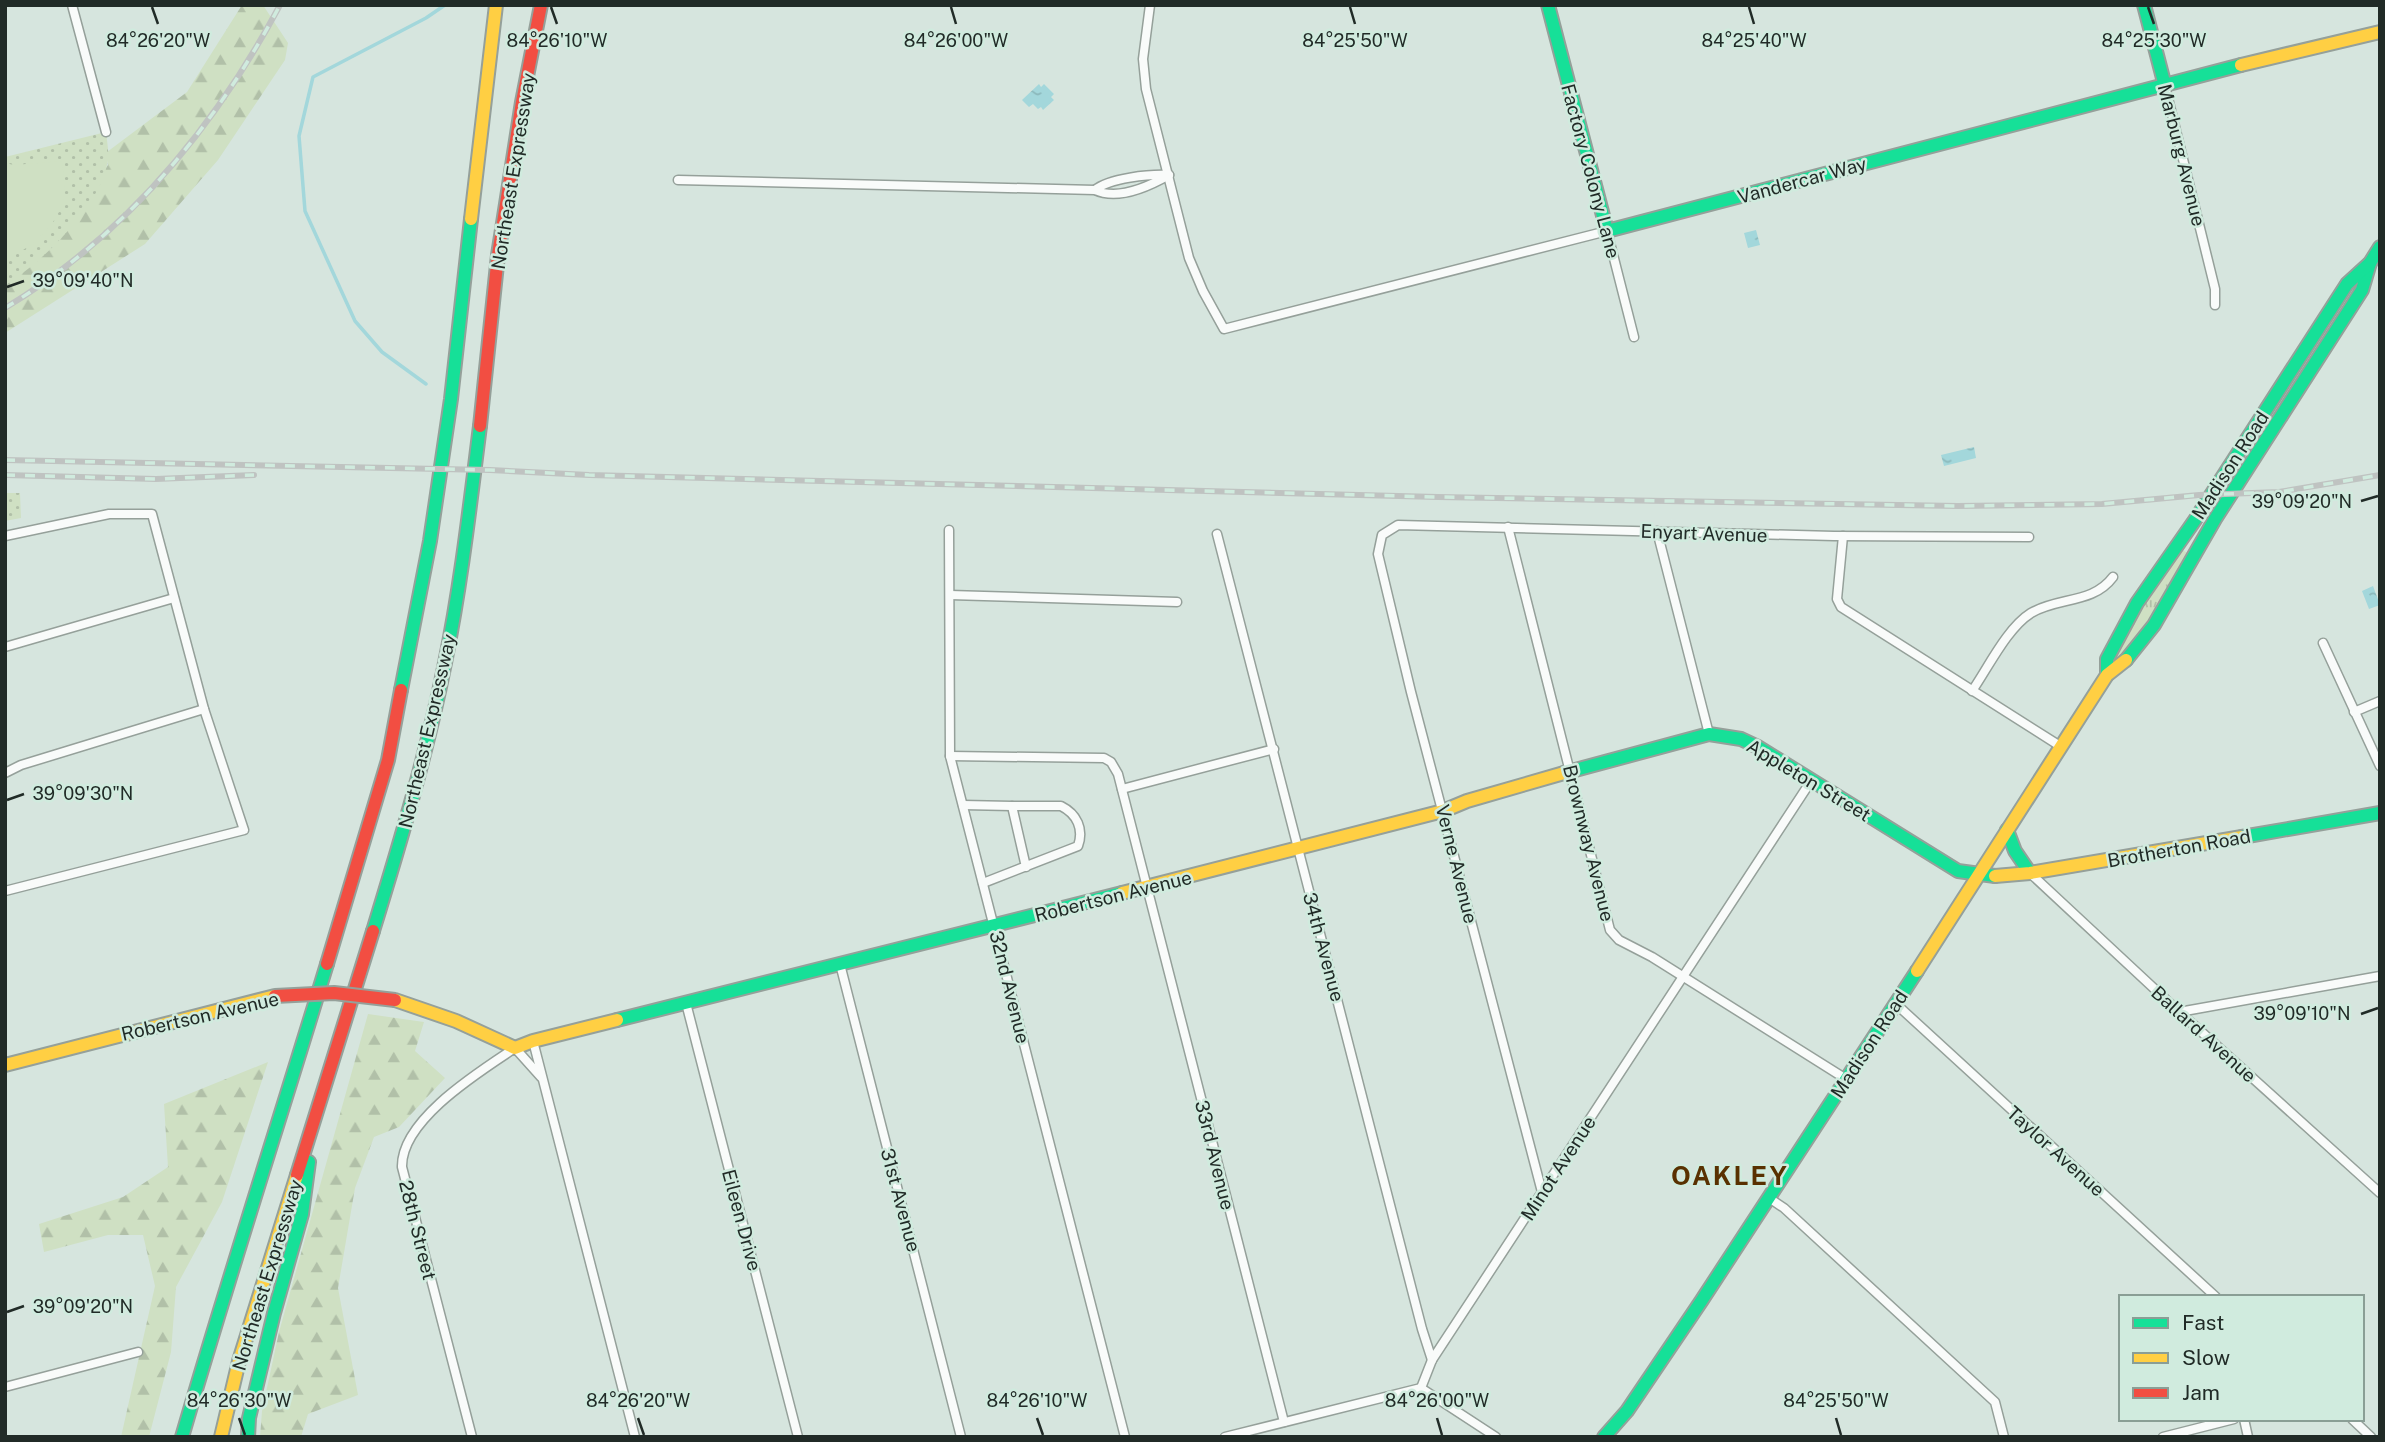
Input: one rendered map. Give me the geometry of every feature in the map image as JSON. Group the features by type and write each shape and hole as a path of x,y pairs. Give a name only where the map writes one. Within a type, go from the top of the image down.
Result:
{"main road":[{"name":"Northeast Expressway","path":"182,1437 388,760 430,541 451,399 485,81 496,5"},
{"name":"Northeast Expressway","path":"221,1437 239,1361 400,843 445,664 465,548 486,382 498,255 522,102 541,5"},
{"name":"Factory Colony Lane","path":"1548,5 1607,231"},
{"name":"Marburg Avenue","path":"2144,5 2165,86"},
{"name":"Vandercar Way","path":"1607,231 2165,86 2192,76 2380,32"},
{"name":"Madison Road","path":"1604,1437 1628,1411 1769,1198 2106,675 2119,667 2179,586 2202,540 2289,400 2362,290 2370,263 2380,247"},
{"name":"Madison Road","path":"2106,675 2107,659 2137,603 2196,520 2347,284 2370,263"},
{"name":"Robertson Avenue","path":"5,1065 247,1002 275,996 334,993 395,1000 456,1019 515,1048 533,1041 1443,811 1466,801 1709,734"},
{"name":"Appleton Street","path":"1709,734 1741,738 1958,871 1978,875"},
{"name":"Brotherton Road","path":"1978,875 1999,878 2380,813"},
{"path":"2007,830 2015,851 2030,873"},
{"path":"248,1437 249,1418 274,1313 302,1214 313,1129"},
{"name":"Madison Road","path":"1617,1437 1628,1411"}],"street":[{"path":"72,5 106,132"},
{"path":"678,180 1095,190 1105,194 1151,186 1169,175 1146,89 1143,59 1150,5"},
{"name":"Marburg Avenue","path":"2165,86 2213,277 2215,305"},
{"name":"Vandercar Way","path":"1169,175 1189,258 1224,329 1607,231"},
{"name":"Factory Colony Lane","path":"1607,231 1634,337"},
{"path":"5,536 109,514 152,514 204,709 243,830 5,891"},
{"name":"Enyart Avenue","path":"1382,535 1398,525 1843,536 2029,537"},
{"name":"Brownway Avenue","path":"1508,527 1611,930 1619,940 1846,1079"},
{"name":"32nd Avenue","path":"949,530 950,756 1125,1437"},
{"path":"1657,531 1709,734"},
{"name":"34th Avenue","path":"1217,534 1422,1329 1433,1360"},
{"name":"Verne Avenue","path":"1382,535 1378,554 1411,692 1542,1192"},
{"path":"1843,536 1837,598 1840,607 2060,746"},
{"path":"1972,691 2022,620 2043,607 2090,596 2113,577"},
{"path":"950,595 1177,602"},
{"path":"5,647 174,598"},
{"path":"2323,643 2380,766"},
{"path":"2354,712 2380,701"},
{"path":"5,773 21,765 204,709"},
{"path":"1122,789 1274,749"},
{"name":"33rd Avenue","path":"950,756 1104,758 1111,762 1118,774 1284,1422"},
{"name":"Minot Avenue","path":"1421,1388 1433,1360 1811,781"},
{"path":"963,805 1061,806 1072,813 1080,827 1082,835 1078,846 983,883"},
{"path":"1012,806 1026,867"},
{"name":"Ballard Avenue","path":"2030,873 2380,1193"},
{"name":"31st Avenue","path":"840,964 961,1437"},
{"path":"2179,1012 2380,976"},
{"name":"Eileen Drive","path":"686,1003 798,1437"},
{"name":"Taylor Avenue","path":"1896,1004 2214,1295"},
{"path":"533,1041 635,1437"},
{"path":"515,1048 541,1077"},
{"name":"Robertson Avenue","path":"497,1060 515,1048"},
{"name":"28th Street","path":"472,1437 402,1167 402,1158 410,1136 438,1105 497,1060"},
{"path":"1769,1198 1784,1208 1995,1402 2004,1437"},
{"path":"5,1387 138,1352"},
{"path":"1225,1437 1421,1388 1496,1437"},
{"path":"2163,1437 2226,1421"},
{"path":"2353,1421 2371,1437"}],"green space":[{"path":"242,5 263,5 288,43 285,60 218,160 145,244 5,333 5,285 53,246 108,165 107,152 187,92"},
{"path":"106,132 108,161 93,198 51,249 5,285 5,157"},
{"path":"62,161 64,195 57,216 34,242 5,260 5,163 14,165"},
{"path":"5,493 20,493 21,518 5,521"},
{"path":"2182,550 2188,553 2165,596 2117,661 2114,659 2136,616 2162,575"},
{"path":"368,1014 424,1022 415,1051 445,1078 399,1127 374,1137 355,1188 338,1288 358,1395 308,1414 301,1437 260,1437 262,1411 279,1332"},
{"path":"268,1062 222,1202 176,1287 171,1352 149,1437 121,1437 155,1286 143,1235 108,1235 44,1252 39,1224 123,1197 168,1167 164,1104"}],"water":[{"path":"1039,84 1041,87 1044,84 1054,94 1051,97 1054,100 1043,110 1033,104 1029,107 1022,100"},
{"path":"1756,230 1760,245 1748,248 1744,233"},
{"path":"1974,447 1976,458 1944,466 1941,455"},
{"path":"2373,586 2380,605 2369,609 2362,591"}],"waterway":[{"path":"426,384 382,352 355,321 305,211 299,136 313,77 426,18 445,5"}],"railway":[{"path":"5,308 90,247 128,213 163,176 226,94 280,5"},
{"path":"5,460 490,470 589,475 1438,497 1958,506 2102,504 2199,495 2279,492 2380,475"},
{"path":"5,475 156,479 254,475"}],"traffic: fast":[{"path":"1548,5 1607,231 2241,65"},
{"path":"2144,5 2165,86"},
{"path":"401,690 430,541 451,399 471,219"},
{"path":"2107,675 2107,659 2137,603 2195,520 2347,284 2370,263 2380,247"},
{"path":"2126,660 2154,625 2215,519 2362,290 2370,263"},
{"path":"373,931 403,831 438,697 451,634 480,426"},
{"path":"1564,773 1709,734 1741,739 1958,871 1995,876"},
{"path":"2242,837 2380,813"},
{"path":"2007,830 2015,851 2030,873"},
{"path":"617,1020 1122,893"},
{"path":"182,1437 327,964"},
{"path":"1604,1437 1627,1411 1702,1300 1917,971"},
{"path":"248,1437 249,1418 274,1313 302,1214 309,1162"}],"traffic: slow":[{"path":"471,219 496,5"},
{"path":"2241,65 2380,32"},
{"path":"1917,971 2107,675 2126,660"},
{"path":"1122,893 1443,811 1467,801 1564,773"},
{"path":"1995,876 2030,873 2242,837"},
{"path":"5,1065 275,996"},
{"path":"395,1000 456,1021 515,1048 617,1020"},
{"path":"221,1437 239,1361 297,1175"}],"traffic: jam":[{"path":"480,426 498,255 522,102 541,5"},
{"path":"327,964 388,760 401,690"},
{"path":"297,1175 373,931"},
{"path":"275,996 334,993 395,1000"}],"district":[{"name":"OAKLEY","path":"1730,1176"}]}
